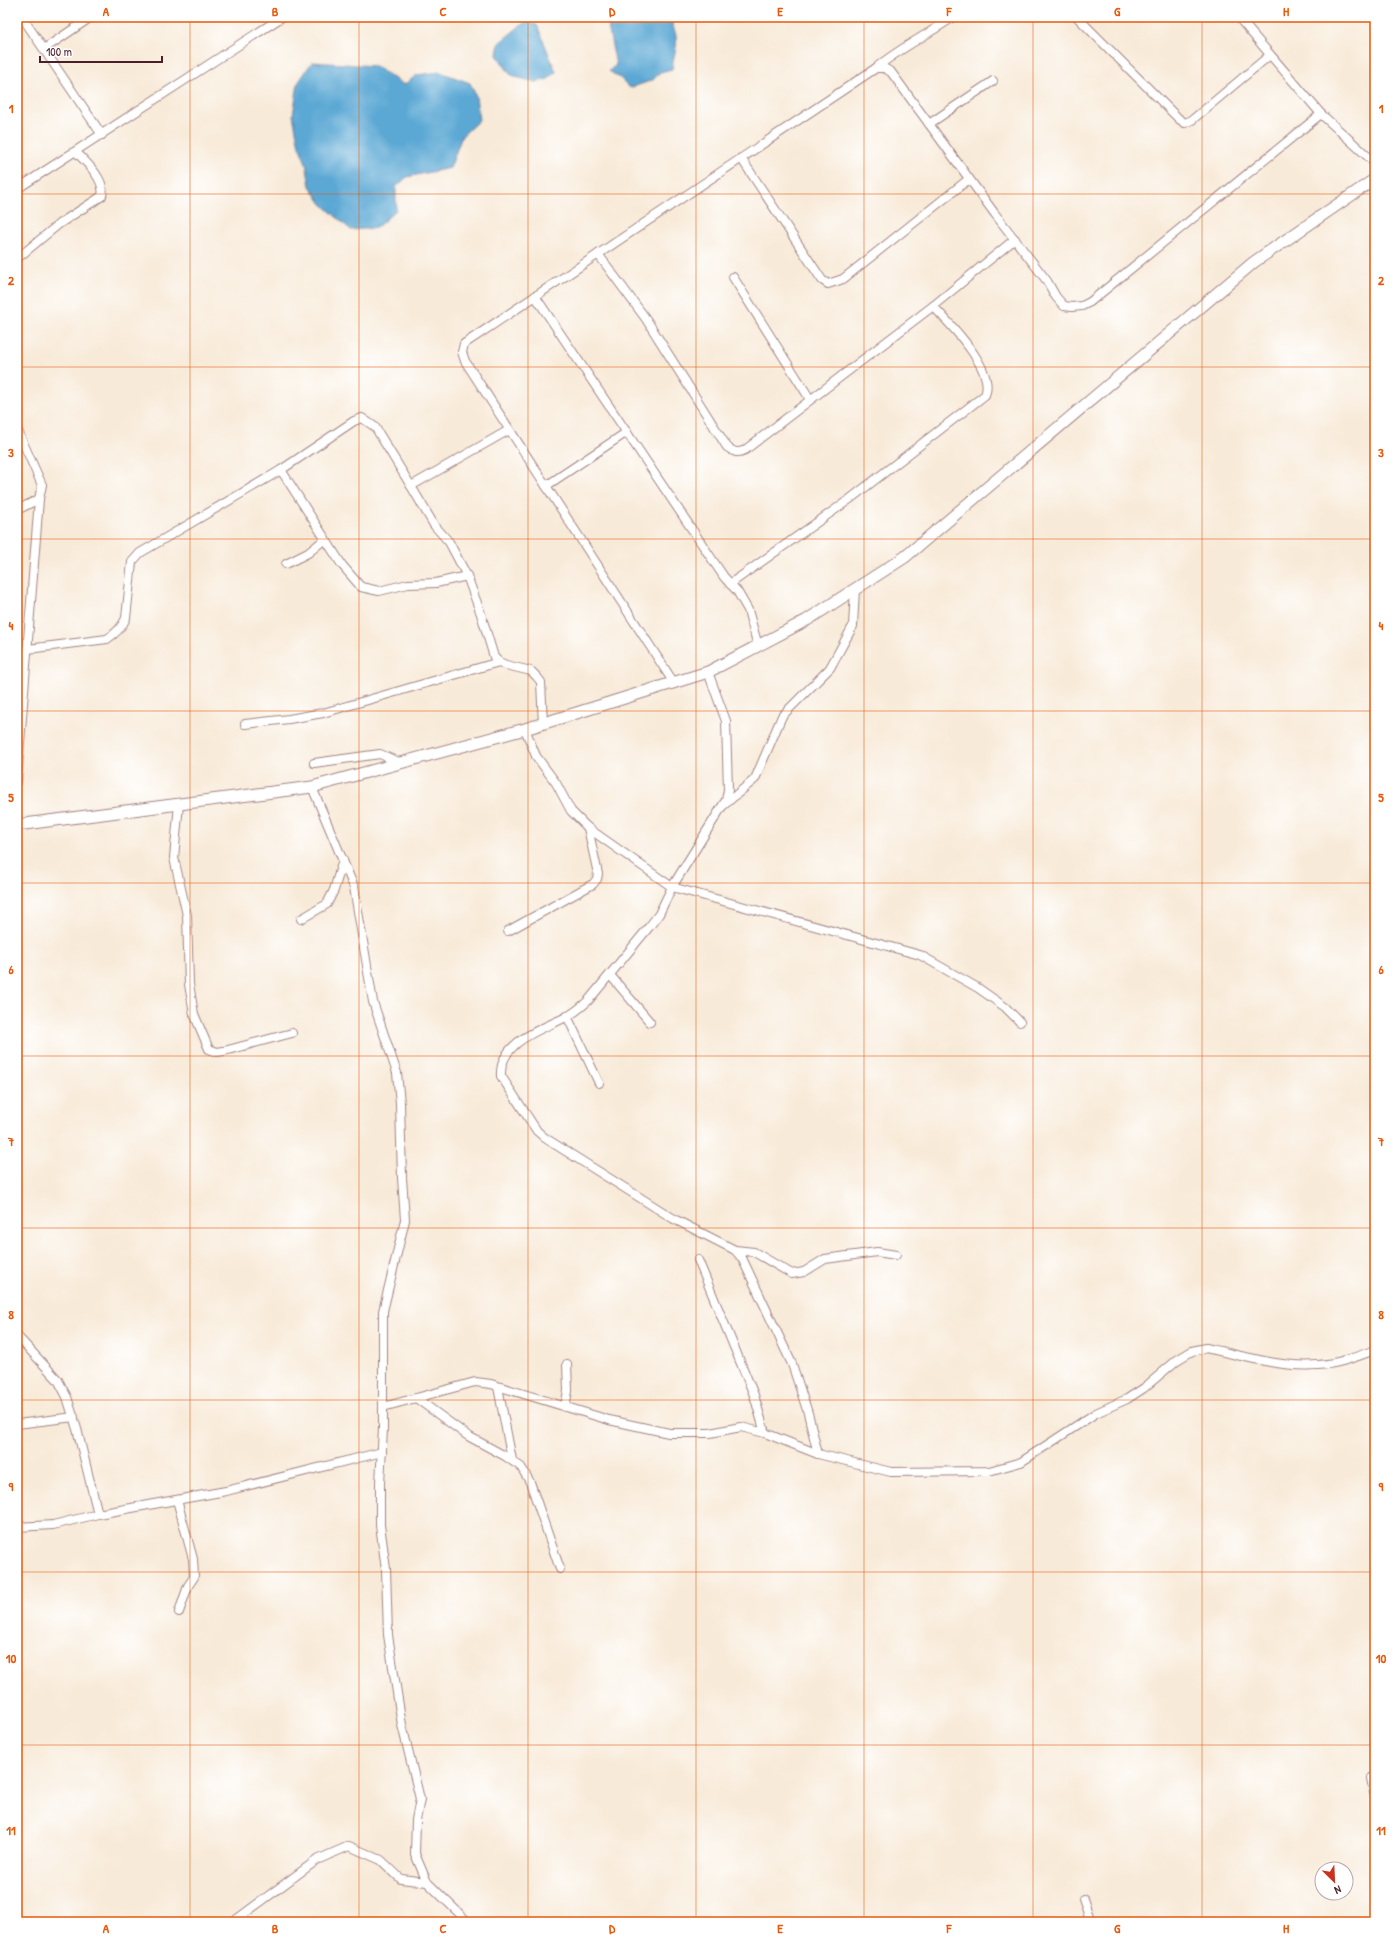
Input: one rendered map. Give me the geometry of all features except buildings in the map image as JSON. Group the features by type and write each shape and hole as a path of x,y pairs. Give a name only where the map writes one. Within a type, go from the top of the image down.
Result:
{"main road":[{"path":"17,825 312,787 525,730 708,672 807,620 905,557 1254,262 1375,179"}],"street":[{"path":"22,17 102,135"},
{"path":"44,49 91,17"},
{"path":"17,189 282,17"},
{"path":"674,683 465,361 462,352 464,344 876,68 886,59 953,17"},
{"path":"1078,17 1130,72 1179,120 1185,123 1192,120 1270,55"},
{"path":"1238,17 1321,114 1375,164"},
{"path":"876,68 884,68 891,72 1064,306 1082,306 1090,302 1321,114"},
{"path":"929,124 993,80"},
{"path":"19,257 60,224 102,196 103,190 101,184 87,163 76,152"},
{"path":"741,158 822,280 828,284 843,279 969,179"},
{"path":"598,254 646,319 727,447 733,452 739,453 745,450 933,306 1015,239"},
{"path":"733,277 810,399"},
{"path":"535,296 730,584 737,591 748,610 758,646"},
{"path":"730,584 850,499 985,395 988,389 985,374 962,339 933,306"},
{"path":"28,649 107,639 114,634 126,618 132,562 140,553 281,470 354,421 362,418 369,421 375,427 434,525 448,542 466,576 481,614 490,648 498,662"},
{"path":"17,429 42,485 39,499 28,649 19,729 17,781"},
{"path":"411,486 510,430"},
{"path":"546,486 627,432"},
{"path":"281,470 342,565 361,587 378,591 408,584 436,583 466,576"},
{"path":"17,510 39,499"},
{"path":"286,564 308,553 325,539"},
{"path":"721,807 755,779 782,716 830,668 853,626 855,589"},
{"path":"245,724 289,720 323,713 498,662 531,672 541,682 543,724"},
{"path":"708,672 723,710 728,732 728,790 726,800 672,887 656,918 610,975 588,1001 567,1016 551,1023 518,1042 507,1054 500,1066 501,1076 537,1131 545,1138 674,1219 735,1250 754,1252 792,1274 804,1272 825,1259 877,1252 896,1255"},
{"path":"525,730 536,756 556,783 566,804 588,828 672,887 920,955 978,988 1004,1007 1020,1022"},
{"path":"314,763 380,754 401,763"},
{"path":"312,787 354,887 373,1002 397,1073 400,1103 405,1220 383,1311 383,1407 380,1483 380,1525 386,1569 388,1635 402,1725 420,1799 416,1820 415,1854 427,1882 468,1922"},
{"path":"179,804 174,858 187,915 189,984 194,1014 209,1049 217,1052 224,1051 292,1033"},
{"path":"508,931 593,884 597,879 598,874 588,828"},
{"path":"301,919 327,904 334,890 343,860"},
{"path":"610,975 650,1022"},
{"path":"567,1016 600,1084"},
{"path":"735,1250 746,1266 792,1364 808,1413 818,1454"},
{"path":"698,1260 754,1394 765,1432"},
{"path":"17,1336 58,1380 67,1397 74,1417 98,1514"},
{"path":"383,1407 475,1382 498,1387 609,1420 669,1434 710,1433 741,1427 765,1432 818,1454 891,1472 989,1472 1020,1462 1096,1413 1127,1399 1144,1388 1177,1360 1192,1351 1206,1348 1292,1366 1319,1365 1344,1361 1375,1350"},
{"path":"565,1407 568,1391 567,1364"},
{"path":"498,1387 512,1460"},
{"path":"416,1398 468,1436 512,1460 521,1467 530,1482 560,1569"},
{"path":"17,1424 74,1417"},
{"path":"17,1527 53,1524 98,1514 226,1491 382,1452"},
{"path":"177,1500 193,1559 194,1577 188,1586 179,1612"},
{"path":"1371,1775 1375,1795"},
{"path":"233,1922 317,1860 348,1846 381,1860 401,1879 427,1882"},
{"path":"1083,1898 1091,1922"}],"water":[{"path":"610,17 689,17 687,22 672,18 672,23 676,34 676,48 672,69 660,72 653,80 630,88 620,78 609,71 616,65 608,26 614,22"},
{"path":"526,21 537,25 556,72 548,79 536,82 510,74 497,55 499,43"},
{"path":"312,62 375,66 404,85 417,75 440,72 470,83 476,96 479,120 462,136 450,168 407,177 396,187 396,210 376,228 351,230 322,204 310,186 306,163 299,146 293,115 298,83"}]}
